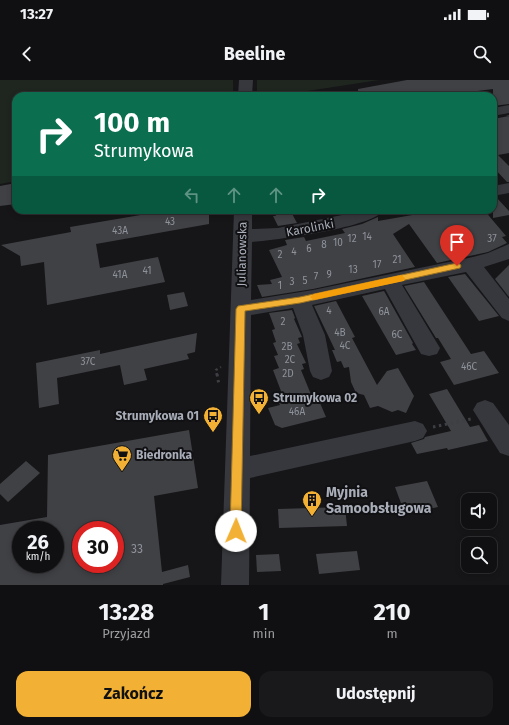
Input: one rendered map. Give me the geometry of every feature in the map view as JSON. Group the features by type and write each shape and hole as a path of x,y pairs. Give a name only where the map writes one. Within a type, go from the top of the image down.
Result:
{"street":[{"path":"246,80 246,92"},
{"path":"497,111 509,109"},
{"name":"Julianowska","path":"234,585 243,214"},
{"name":"Karolinki","path":"242,236 278,234 313,218 356,218 366,214"},
{"path":"241,309 300,300 390,281 504,255 509,250"},
{"path":"470,263 509,313"},
{"path":"390,281 429,348"},
{"path":"300,300 314,335 321,371"},
{"path":"487,413 509,446"},
{"path":"237,470 415,431"}],"path":[{"path":"216,370 219,384"},
{"path":"415,431 487,413"}],"shaded area":[{"path":"0,80 233,80 233,92 12,92 12,182 0,184"},
{"path":"257,80 379,80 301,92 257,92"}],"building":[{"path":"407,80 509,80 509,104 497,106 497,92 493,92 493,89 470,92 358,92 358,89"},
{"path":"509,116 509,153 498,155 509,166 509,182 507,182 497,171 497,118"},
{"path":"12,184 12,204 0,206 0,186"},
{"path":"497,198 509,211 509,215 493,218 493,214 497,214"},
{"path":"146,214 209,214 209,224 96,244 100,268 158,257 165,282 47,305 44,262 21,266 20,256 1,245 71,232 70,227"},
{"path":"275,214 292,214 297,223 278,226 273,216 276,216"},
{"path":"418,214 487,214 506,236 502,237 507,243 488,252 437,263 409,224 393,234 415,267 313,289 262,297 257,285 272,284 270,280 282,277 269,250 287,245 285,240 304,237 306,241 345,233 342,229 362,224 378,217 378,221"},
{"path":"509,265 509,297 495,279"},
{"path":"465,274 499,316 479,321 448,277"},
{"path":"424,282 471,354 484,351 499,373 454,385 440,362 451,359 438,338 436,338 404,286"},
{"path":"384,291 416,350 396,355 362,296"},
{"path":"184,292 188,306 170,310 167,295"},
{"path":"336,301 355,337 352,338 377,385 387,371 398,368 414,396 406,413 398,410 392,412 378,406 370,408 364,395 356,393 351,382 349,367 344,368 341,361 337,362 332,350 335,350 314,306"},
{"path":"292,310 294,319 302,337 298,338 300,343 297,344 306,363 302,364 304,369 301,370 312,397 317,396 326,417 282,428 275,425 268,408 280,405 278,401 284,399 273,370 279,368 274,356 278,355 273,343 276,342 272,330 275,329 269,313"},
{"path":"197,333 195,352 187,354 189,359 144,369 147,380 124,385 120,365 57,378 59,404 39,408 36,363 100,350 100,354"},
{"path":"447,389 470,427 479,425 488,441 448,450 447,448 417,454 411,443 424,439 425,437 451,431 429,394"},
{"name":"Biedronka","path":"189,430 198,488 154,496 162,572 188,565 190,577 163,585 0,585 0,525 12,523 12,573 64,573 64,521 24,521 47,517 48,455"},
{"path":"26,461 40,473 8,502 0,494 0,484"},
{"path":"427,481 438,507 405,514 395,487"},
{"name":"Myjnia Samoobsługowa","path":"345,507 347,526 279,528 278,509"},
{"path":"357,551 360,570 319,574 316,554"},
{"path":"279,554 281,571 257,572 256,555"}],"slow traffic":[{"path":"314,297 401,278"}],"place":[{"name":"Strumykowa 02","path":"259,415"},
{"name":"Strumykowa 01","path":"213,433"},
{"name":"Biedronka","path":"122,472"},
{"name":"Myjnia Samoobsługowa","path":"312,517"}],"route":[{"path":"236,531 241,309 300,300 457,266"}]}
